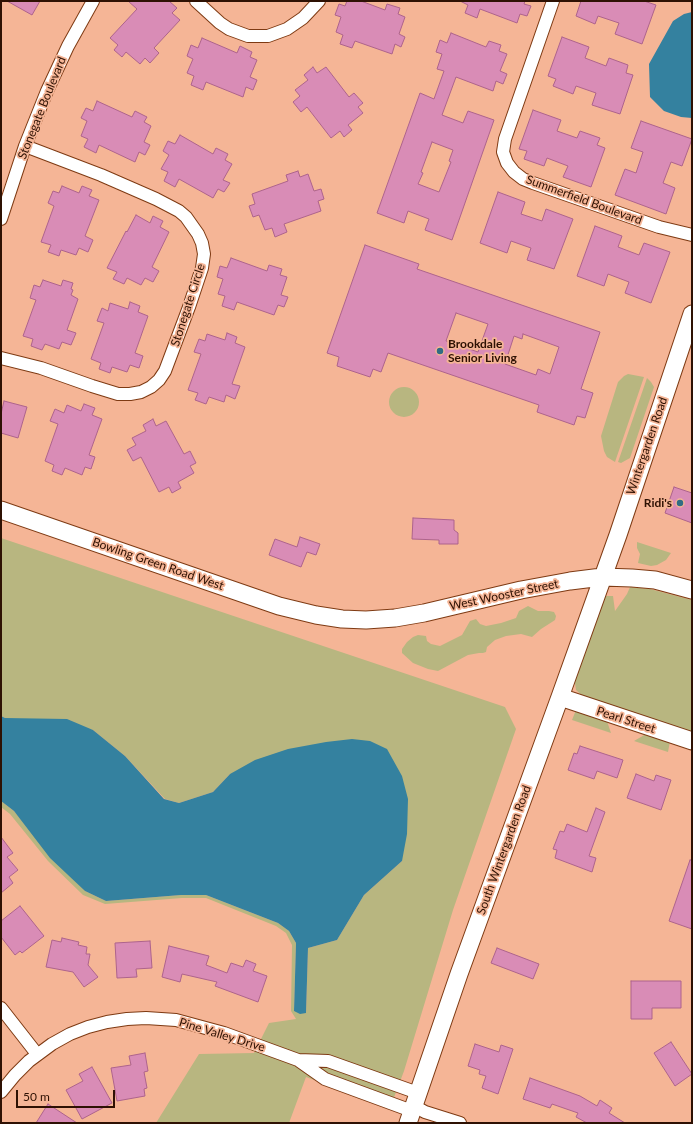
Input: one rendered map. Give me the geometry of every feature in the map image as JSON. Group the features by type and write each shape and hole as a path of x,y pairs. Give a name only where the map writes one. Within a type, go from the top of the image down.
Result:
{"street":[{"name":"Stonegate Boulevard","path":"1,219 25,146 47,91 68,46 93,1"},
{"path":"196,1 220,23 229,29 248,36 278,33 291,27 303,18 319,1"},
{"name":"Summerfield Boulevard","path":"552,1 505,139 504,152 507,163 514,172 523,179 533,183 659,227 692,235"},
{"name":"Stonegate Circle","path":"1,358 41,368 118,394 140,392 155,383 166,371 202,268 204,254 198,234 186,217 178,211 156,199 108,178 25,146"},
{"name":"Wintergarden Road","path":"602,577 692,314"},
{"name":"Bowling Green Road West","path":"1,510 279,606 316,615"},
{"name":"West Wooster Street","path":"316,615 342,619 366,620 395,618 424,613 520,590 602,577 655,580 692,590"},
{"name":"South Wintergarden Road","path":"413,1108 459,974 602,577"},
{"name":"Pearl Street","path":"560,697 692,741"},
{"path":"1,1008 37,1054"},
{"name":"Pine Valley Drive","path":"1,1092 15,1075 37,1054 58,1040 88,1027 107,1022 146,1018 176,1020 224,1033 298,1060 325,1079 413,1108"},
{"name":"Pine Valley Drive","path":"298,1060 328,1061 413,1108"},
{"path":"413,1108 460,1123"}],"shaded area":[{"path":"628,374 644,377 615,462 607,457 604,451 601,436 618,382"},
{"path":"647,378 654,387 630,458 621,463 618,462"},
{"path":"404,387 410,388 418,396 418,408 410,416 404,417 398,416 390,408 389,402 390,396 398,388"},
{"path":"1,538 505,707 516,729 453,910 404,1071 390,1108 306,1077 289,1123 156,1123 199,1054 254,1053 269,1023 296,1019 291,1011 292,945 286,933 276,926 206,898 182,898 105,904 83,895 48,861 10,814 1,807 1,801 14,811 85,891 106,901 181,895 206,895 278,923 289,931 296,943 294,1011 306,1013 308,948 337,940 364,895 402,861 230,774 213,792 179,803 165,799 125,756 93,730 5,718 1,716"},
{"path":"637,542 671,553 666,560 657,565 651,566 638,563 640,554 637,548"},
{"path":"630,587 650,589 692,600 692,733 585,698 576,690 574,676 602,598 606,596 613,596 615,611"},
{"path":"528,606 538,611 554,612 556,616 555,620 532,637 521,634 506,636 495,640 487,647 486,652 468,655 438,671 413,663 402,653 402,649 407,642 418,635 426,636 427,641 431,644 440,646 462,635 470,621 476,619 480,624 486,626 501,623 516,618 519,611"},
{"path":"576,710 607,721 611,733 572,720"},
{"path":"646,734 670,741 668,752 634,741"}],"water":[{"path":"692,12 692,118 681,117 664,111 650,97 649,64 673,21 684,14"},
{"path":"1,716 5,718 67,719 93,730 125,756 164,799 179,803 213,792 230,774 255,760 288,749 352,739 370,741 387,749 402,776 408,799 407,834 402,861 364,895 337,940 308,948 306,1013 300,1014 294,1011 296,943 289,931 278,923 206,895 181,895 106,901 85,891 50,858 14,811 1,801"}],"building":[{"path":"7,1 40,1 32,15"},
{"path":"128,1 169,1 177,8 172,13 180,20 154,48 159,53 150,63 145,58 140,64 126,52 122,57 114,50 118,45 110,38 137,9"},
{"path":"347,1 361,1 385,10 387,4 400,8 398,14 405,17 399,34 405,37 401,47 395,44 392,54 355,41 352,48 340,44 343,35 336,32 341,17 335,15 339,4 345,6"},
{"path":"460,1 525,1 524,4 531,6 527,16 520,14 517,23 480,9 477,18 465,13 468,5"},
{"path":"581,1 644,1 656,5 642,44 615,34 619,23 598,16 595,24 576,16"},
{"path":"451,33 486,47 489,41 501,45 499,51 507,54 500,71 507,74 503,84 496,81 493,91 456,77 442,115 463,123 468,111 494,120 452,240 425,230 429,219 408,211 404,223 377,213 420,93 434,99 444,71 437,69 442,54 436,52 440,40 447,43","holes":["432,142 453,150 449,161 451,162 439,192 418,184 423,173 421,172"]},
{"path":"562,37 589,47 585,58 606,66 609,58 628,65 626,73 633,75 620,114 592,105 596,93 576,86 573,94 553,86 556,79 548,76"},
{"path":"202,38 237,53 240,46 252,52 250,57 257,60 250,77 257,80 253,90 246,87 243,97 206,82 203,90 191,85 194,76 187,73 193,59 187,56 191,45 198,48"},
{"path":"313,67 317,73 326,67 349,97 354,93 363,103 358,107 363,113 348,125 352,130 344,137 340,131 331,138 307,107 301,112 293,102 300,96 295,90 308,80 304,75"},
{"path":"97,101 132,117 135,111 147,117 144,122 151,126 144,142 150,145 145,155 139,152 135,162 99,145 96,153 84,147 88,139 81,136 87,121 81,118 86,108 93,111"},
{"path":"533,110 561,120 557,131 577,138 580,131 600,138 597,145 605,148 591,187 563,177 568,166 547,158 544,166 524,159 527,151 519,149"},
{"path":"641,121 692,139 682,166 671,162 663,183 675,188 666,214 615,195 625,169 636,173 643,152 631,148"},
{"path":"180,135 213,154 216,148 228,154 225,160 232,164 223,180 230,183 224,192 218,189 213,198 179,179 175,187 164,181 168,172 161,169 169,155 163,151 168,141 175,144"},
{"path":"298,171 300,177 308,174 314,191 321,189 324,199 318,201 321,211 284,224 287,232 275,237 272,228 265,230 259,215 253,217 249,206 255,204 252,194 288,181 286,175"},
{"path":"62,186 79,193 82,186 92,190 89,196 99,200 85,236 93,240 88,252 79,248 76,255 61,250 59,256 48,252 51,245 41,242 54,206 48,203 53,191 59,193"},
{"path":"498,192 525,202 521,214 542,221 546,209 573,219 554,269 527,260 531,248 511,241 507,253 480,243"},
{"path":"136,215 150,223 153,216 163,221 160,227 169,232 152,267 159,271 153,282 145,278 141,285 127,278 124,284 113,279 117,272 107,268"},
{"path":"595,226 622,236 618,247 639,255 644,243 670,252 651,303 625,293 629,282 608,274 604,286 577,276"},
{"name":"Brookdale Senior Living","path":"365,245 419,264 417,269 600,332 581,389 593,393 585,418 577,416 574,425 537,412 539,405 388,353 381,372 373,369 370,377 337,366 339,357 327,353","holes":["456,313 488,324 478,352 446,341","523,334 559,347 550,374 538,369 536,375 505,364 514,336 522,339"]},
{"path":"231,258 267,271 269,265 282,269 280,275 287,277 281,295 288,297 284,307 278,305 274,315 237,302 234,310 222,306 225,296 218,294 223,279 217,277 220,266 227,268"},
{"path":"43,280 61,286 63,280 73,283 71,295 78,299 67,330 76,333 71,345 62,342 59,349 45,344 42,350 31,346 33,339 23,336 36,300 30,298 34,285 40,287"},
{"path":"130,302 140,306 138,312 148,316 135,353 143,356 139,368 130,365 127,372 112,367 110,373 99,369 101,363 91,359 104,323 97,321 102,308 108,311 110,303 128,309"},
{"path":"227,333 237,337 235,343 245,347 232,384 240,386 235,399 226,395 224,402 209,397 206,404 195,400 198,393 188,390 201,354 194,352 199,339 205,341 207,334 225,340"},
{"path":"4,401 27,407 18,438 1,433 1,414"},
{"path":"84,404 95,408 92,415 102,419 89,455 95,457 91,469 85,467 82,475 65,468 62,475 52,471 54,465 45,461 58,424 50,421 55,409 64,413 67,405 81,411"},
{"path":"153,419 156,426 166,421 184,454 190,451 196,463 190,466 194,473 178,482 181,488 172,493 169,487 159,492 141,457 133,461 127,450 136,445 132,438 146,431 143,425"},
{"name":"Ridi's","path":"674,487 692,493 692,523 665,513"},
{"path":"413,518 454,520 454,530 458,533 458,544 439,544 439,540 412,539"},
{"path":"300,537 320,544 316,555 307,552 301,567 269,555 275,539 297,547"},
{"path":"580,746 623,760 617,778 597,771 594,779 568,770 574,753 577,754"},
{"path":"636,774 654,781 656,775 671,780 661,810 627,798"},
{"path":"596,808 605,812 589,856 596,858 592,872 555,858 557,850 553,849 560,831 564,832 567,824 587,832"},
{"path":"1,837 13,853 7,857 18,870 9,877 13,883 1,893"},
{"path":"690,860 692,860 692,929 669,921"},
{"path":"20,906 44,936 22,953 20,951 15,955 1,937 1,921"},
{"path":"62,938 79,942 78,945 87,947 86,954 90,954 88,965 98,977 84,987 73,972 46,967 52,940 61,942"},
{"path":"150,941 152,968 136,969 137,977 117,978 115,943"},
{"path":"169,946 209,956 206,965 227,973 231,963 243,967 246,960 256,964 253,971 267,976 258,1002 215,986 217,982 182,974 180,982 162,977"},
{"path":"497,948 539,964 533,979 491,963"},
{"path":"631,981 681,981 681,1008 652,1008 652,1019 631,1019"},
{"path":"671,1042 692,1074 675,1086 654,1053"},
{"path":"475,1044 499,1052 501,1045 513,1049 498,1094 482,1088 486,1076 479,1074 480,1070 468,1066"},
{"path":"145,1053 148,1071 144,1072 147,1088 144,1089 145,1096 117,1101 111,1068 131,1065 129,1056"},
{"path":"92,1067 112,1103 82,1119 66,1090 83,1081 79,1074"},
{"path":"530,1078 580,1096 597,1106 600,1100 612,1108 609,1113 625,1123 587,1123 576,1117 578,1113 552,1104 550,1108 523,1099"},
{"path":"48,1104 77,1123 36,1123"}],"place":[{"name":"Brookdale Senior Living","path":"440,351"},
{"name":"Ridi's","path":"680,503"}]}
